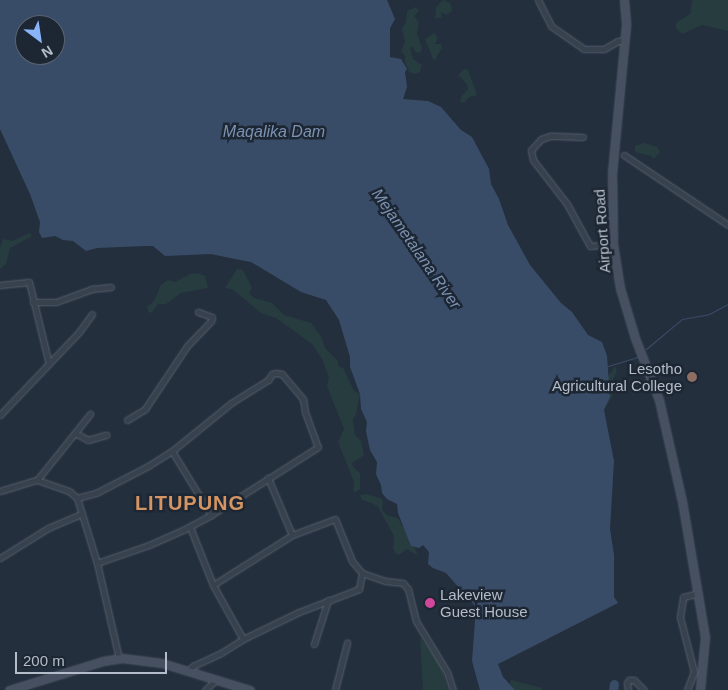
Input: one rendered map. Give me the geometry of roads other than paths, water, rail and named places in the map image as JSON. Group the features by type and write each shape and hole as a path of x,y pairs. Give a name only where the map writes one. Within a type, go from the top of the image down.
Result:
{"main road":[{"name":"Airport Road","path":"624,0 625,40 614,142 613,244 620,288 628,316 659,400 671,447 699,593 705,636 700,690"},
{"path":"9,690 118,658 162,663 250,690"}],"street":[{"path":"538,0 551,26 584,49 604,49 618,41 625,40"},
{"path":"584,137 550,136 542,139 531,150 533,160 567,204 590,246 613,244"},
{"path":"624,155 728,225"},
{"path":"0,285 29,282 48,364"},
{"path":"33,302 56,302 92,289 111,287"},
{"path":"127,420 145,409 187,346 212,319 204,313 198,312"},
{"path":"0,415 80,332 92,314"},
{"path":"77,498 104,490 172,451 231,403 255,389 272,374 280,373 294,386 303,399 305,412 318,447 190,527 149,545 97,563"},
{"path":"37,480 90,414"},
{"path":"75,433 88,440 106,435"},
{"path":"172,451 211,515"},
{"path":"268,478 292,535"},
{"path":"0,491 37,480 63,488 77,498 97,563 118,658"},
{"path":"0,558 48,528 81,514"},
{"path":"212,585 292,535 335,519 352,561 362,573 385,581 403,583 408,589 416,621 447,672 452,690"},
{"path":"190,527 212,585 243,638"},
{"path":"189,670 193,666 221,653 243,638 299,612 359,589 362,573"},
{"path":"687,690 694,672 680,617 683,597 699,593"},
{"path":"314,644 328,600"},
{"path":"335,690 347,644"},
{"path":"205,690 218,679"},
{"path":"628,690 629,680 634,680 644,690"}],"water":[{"name":"Maqalika Dam","path":"0,0 387,0 395,19 390,28 390,57 401,59 407,69 405,72 407,87 403,99 428,101 441,107 461,130 472,137 489,169 491,184 499,199 508,225 530,265 561,303 572,312 588,335 602,342 607,356 610,397 604,410 614,461 610,529 614,555 614,597 618,603 498,664 503,677 515,690 480,690 472,661 476,607 446,573 428,564 429,552 423,545 419,548 411,546 398,513 397,504 387,499 382,493 376,474 377,462 370,450 366,431 367,422 361,409 360,394 350,367 350,357 339,320 326,300 301,292 251,262 211,254 165,256 153,246 97,248 86,251 73,241 63,240 55,236 42,238 39,232 40,222 30,194 0,129"}],"waterway":[{"path":"646,349 682,319 709,314 728,304"},
{"path":"608,366 638,357"},
{"name":"Mejametalana River","path":"613,690 614,684"}],"place":[{"name":"Lesotho Agricultural College","path":"692,377"},
{"name":"Lakeview Guest House","path":"430,603"}],"district":[{"name":"LITUPUNG","path":"190,503"}]}
